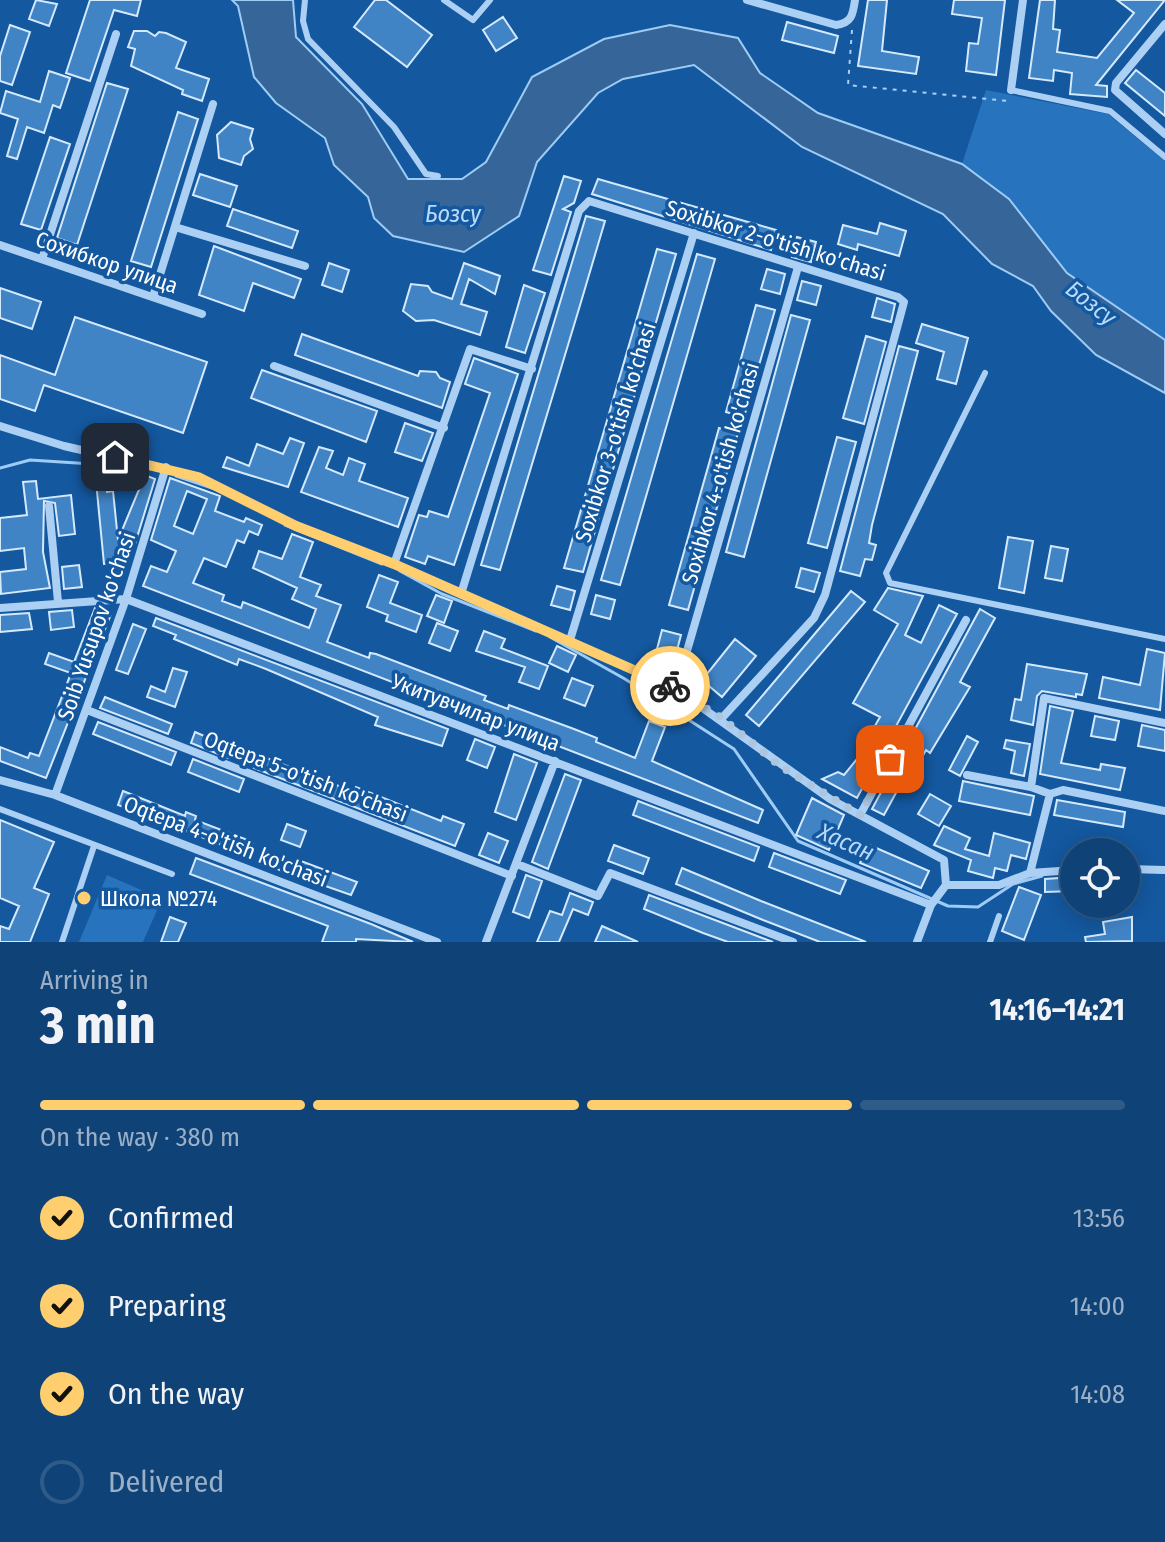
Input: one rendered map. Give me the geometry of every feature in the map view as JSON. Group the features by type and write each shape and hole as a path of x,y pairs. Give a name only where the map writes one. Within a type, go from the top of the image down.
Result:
{"street":[{"path":"747,0 836,25 846,24 853,17 855,0"},
{"path":"1011,90 1023,0"},
{"path":"1165,24 1116,83 1118,96 1165,134"},
{"path":"42,259 116,34"},
{"path":"153,297 213,104"},
{"name":"Soxibkor 2-o'tish ko'chasi","path":"461,594 583,205 589,201 898,297 904,302 825,595 814,618 722,718"},
{"path":"175,227 305,266"},
{"name":"Soxibkor 3-o'tish ko'chasi","path":"570,640 694,233"},
{"name":"Сохибкор улица","path":"0,245 202,314"},
{"name":"Soxibkor 4-o'tish ko'chasi","path":"676,689 798,267"},
{"path":"394,564 470,349 532,369"},
{"path":"274,366 444,428"},
{"path":"0,426 64,446 166,467 232,492 296,526 394,564 676,689 722,718 780,766 860,815 944,860 946,885 931,905 917,942"},
{"name":"Soib Yusupov ko'chasi","path":"55,795 126,599 166,467"},
{"path":"49,506 58,602"},
{"name":"Укитувчилар улица","path":"0,608 126,599 931,905"},
{"path":"860,815 966,620"},
{"path":"1031,787 1044,698 1165,723"},
{"name":"Oqtepa 5-o'tish ko'chasi","path":"87,710 512,876"},
{"path":"486,942 555,761"},
{"path":"967,775 1031,787 1050,794 1063,790 1165,811"},
{"name":"Oqtepa 4-o'tish ko'chasi","path":"1,780 55,795 437,942"},
{"path":"1030,873 1050,794"},
{"path":"517,864 598,896 610,873 793,942"},
{"path":"1140,869 1165,870"},
{"path":"946,885 999,885 1030,873 1060,871"}],"lane":[{"path":"305,0 303,21 308,39 394,127 426,174 438,176"},
{"path":"444,0 473,20 490,0"},
{"path":"1011,90 1110,111 1165,157"},
{"path":"985,373 886,573 890,583 1165,639"},
{"path":"0,809 172,874"},
{"path":"62,942 94,846"},
{"path":"990,942 999,916"}],"path":[{"path":"853,17 848,85 1008,102 1011,90"}],"shaded area":[{"path":"986,90 1108,114 1165,161 1165,340 1067,273 1009,199 962,164"},
{"path":"107,875 162,899 143,942 79,942"}],"water":[{"name":"Бозсу","path":"232,0 293,0 296,37 362,104 408,179 462,179 486,162 532,77 604,39 670,25 738,38 760,73 818,113 962,164 1009,199 1067,273 1165,340 1165,393 1096,355 1051,311 1033,286 992,264 943,214 802,147 694,65 623,79 598,93 537,162 519,216 464,252 393,236 374,218 368,197 334,165 325,138 276,103 254,77 238,6"}],"building":[{"path":"36,0 57,4 49,26 29,19"},
{"path":"90,0 141,0 137,16 114,10 90,81 66,73"},
{"path":"375,0 386,0 432,35 407,67 354,27"},
{"path":"868,0 887,0 882,51 919,57 916,74 858,66"},
{"path":"954,0 1005,0 996,75 966,71 969,43 978,44 982,18 952,14"},
{"path":"1040,0 1055,0 1053,29 1060,30 1057,52 1097,58 1134,13 1117,0 1165,0 1096,85 1107,86 1107,97 1070,94 1072,73 1054,70 1053,81 1029,78"},
{"path":"503,17 517,38 496,51 483,30"},
{"path":"787,22 838,36 834,53 782,40"},
{"path":"10,25 30,32 12,85 0,81 0,56"},
{"path":"134,31 147,31 155,36 159,32 166,33 186,42 176,68 209,79 202,101 182,94 183,90 131,66 135,49 128,47"},
{"path":"1136,70 1165,93 1165,116 1125,83"},
{"path":"49,71 70,78 60,108 53,105 44,133 27,127 17,159 7,156 18,119 0,113 6,91 40,102"},
{"path":"107,83 128,89 77,245 57,238"},
{"path":"178,112 198,119 151,267 131,261"},
{"path":"231,122 253,129 250,139 253,149 244,156 241,165 219,158 217,135"},
{"path":"50,137 70,144 41,230 21,224"},
{"path":"200,174 237,186 230,207 193,195"},
{"path":"564,176 581,181 574,203 563,209 571,212 551,275 533,270"},
{"path":"598,179 776,230 771,250 592,194"},
{"path":"233,209 298,231 292,248 227,226"},
{"path":"586,216 605,221 581,302 500,570 481,565"},
{"path":"880,223 906,231 899,256 858,244 857,250 838,244 843,225 877,234"},
{"path":"797,237 816,242 811,262 792,257"},
{"path":"214,246 301,279 294,298 253,283 244,311 199,295"},
{"path":"657,249 676,254 583,572 564,568"},
{"path":"697,254 715,259 620,585 601,580"},
{"path":"329,263 349,270 342,292 322,285"},
{"path":"464,263 500,276 495,294 469,279 461,304 487,312 480,335 434,320 416,321 403,311 411,284 428,286 432,292 452,299"},
{"path":"767,269 785,274 780,294 761,289"},
{"path":"802,281 821,286 816,305 797,300"},
{"path":"524,285 545,293 525,353 506,347"},
{"path":"0,288 41,302 32,329 0,318"},
{"path":"877,298 895,304 891,322 872,317"},
{"path":"756,305 775,310 744,417 726,412"},
{"path":"791,315 810,320 744,557 726,552"},
{"path":"75,317 207,362 183,433 44,385 35,411 0,399 0,355 55,375"},
{"path":"922,324 968,338 956,384 937,379 944,352 916,343"},
{"path":"302,334 418,376 420,371 436,372 440,378 450,382 442,408 295,355"},
{"path":"866,336 886,342 864,424 843,418"},
{"path":"899,346 918,351 872,525 869,543 876,545 872,560 865,559 860,576 840,571"},
{"path":"474,358 518,374 454,565 428,556 425,564 405,557 419,515 427,517 429,511 448,517 490,393 465,384"},
{"path":"262,370 377,411 366,442 251,398"},
{"path":"405,423 433,433 422,461 395,452"},
{"path":"719,428 738,433 688,610 669,605"},
{"path":"837,437 856,442 827,548 808,543"},
{"path":"290,438 304,443 288,487 223,467 227,457 249,466 257,444 283,454"},
{"path":"319,447 333,451 326,468 343,475 349,458 365,464 359,481 408,498 398,527 301,492"},
{"path":"104,470 107,492 113,491 118,540 145,475 155,479 135,544 123,539 125,562 104,564 95,471"},
{"path":"170,478 220,496 215,511 262,525 258,535 249,531 244,543 237,540 226,567 204,558 193,583 224,595 222,601 241,608 243,602 309,628 316,609 292,599 297,588 253,568 259,551 282,559 292,534 313,542 300,577 321,585 316,596 341,605 327,642 369,658 370,653 376,654 486,696 484,700 508,709 509,705 597,738 596,742 635,758 649,721 665,727 652,761 763,810 758,823 143,586 151,566 167,572 176,551 151,540","holes":["187,491 207,499 193,534 174,526"]},
{"path":"36,481 38,499 71,495 75,534 59,536 55,503 44,501 43,552 50,588 1,594 0,572 26,569 24,548 0,551 0,518 27,515 23,482"},
{"path":"1008,537 1033,541 1024,593 999,588"},
{"path":"1051,546 1068,549 1062,581 1045,578"},
{"path":"79,565 82,587 64,589 62,567"},
{"path":"801,568 820,573 814,592 796,587"},
{"path":"379,575 398,582 390,603 422,615 416,632 386,621 388,615 367,607"},
{"path":"557,586 575,591 570,610 551,605"},
{"path":"888,588 923,596 905,635 921,643 939,605 957,614 857,798 822,779 838,772 844,775 866,748 863,747 880,717 853,703 898,624 874,610"},
{"path":"851,591 865,602 759,726 746,715"},
{"path":"436,595 452,601 444,623 427,616"},
{"path":"596,595 615,600 610,619 591,614"},
{"path":"95,608 111,614 46,778 0,761 0,747 28,758 30,753 39,756 71,673 45,664 49,653 74,662"},
{"path":"980,609 995,618 960,682 970,687 930,753 926,750 908,783 903,780 884,815 872,809"},
{"path":"72,610 74,627 51,630 49,612"},
{"path":"29,613 32,629 0,632 0,615"},
{"path":"156,618 448,729 442,746 375,725 378,717 266,669 239,659 237,665 174,639 176,635 153,626"},
{"path":"437,623 458,631 450,651 429,643"},
{"path":"133,624 146,629 128,674 116,670"},
{"path":"662,630 681,635 676,654 657,649"},
{"path":"484,631 505,639 501,648 548,666 539,689 519,682 525,667 476,651"},
{"path":"735,639 756,656 722,697 702,680"},
{"path":"557,646 576,655 568,672 549,663"},
{"path":"1147,649 1165,653 1160,710 1099,698 1103,677 1140,685"},
{"path":"1027,664 1087,674 1082,695 1076,694 1076,697 1042,691 1037,696 1033,725 1011,720 1015,699 1021,700"},
{"path":"173,668 187,672 175,707 147,697 151,686 165,692"},
{"path":"572,678 593,686 585,706 564,698"},
{"path":"105,697 172,724 168,734 100,708"},
{"path":"1050,706 1073,711 1061,763 1100,770 1101,764 1125,768 1120,790 1040,774"},
{"path":"1095,716 1119,721 1115,740 1091,736"},
{"path":"98,722 176,752 171,765 93,734"},
{"path":"1142,725 1165,730 1165,751 1138,746"},
{"path":"195,732 232,748 228,758 191,743"},
{"path":"967,736 978,742 960,776 949,770"},
{"path":"475,739 495,747 487,768 467,760"},
{"path":"1006,740 1030,744 1024,776 1011,773 1015,751 1004,748"},
{"path":"514,754 537,763 516,820 495,812"},
{"path":"259,755 354,792 356,787 441,821 443,816 464,824 455,846 254,768"},
{"path":"193,759 244,779 239,792 188,772"},
{"path":"565,774 581,780 548,869 532,862"},
{"path":"963,781 1034,796 1030,815 959,801"},
{"path":"123,791 185,816 186,812 196,816 195,820 253,842 248,855 118,805"},
{"path":"930,794 951,806 939,826 918,814"},
{"path":"812,798 844,815 829,850 796,835"},
{"path":"1057,800 1125,812 1123,827 1054,815"},
{"path":"638,801 759,847 754,861 633,815"},
{"path":"0,820 54,842 34,888 49,894 30,942 0,942 0,926 9,929 19,906 0,898"},
{"path":"287,824 306,831 300,847 281,840"},
{"path":"944,826 970,838 965,849 989,856 994,833 1030,843 1026,859 1011,855 1007,871 995,868 993,878 968,871 971,860 934,845"},
{"path":"488,833 508,841 499,863 479,855"},
{"path":"867,844 929,871 921,888 860,863"},
{"path":"614,845 649,858 643,874 608,861"},
{"path":"774,853 846,880 840,894 769,867"},
{"path":"275,857 299,866 301,861 357,882 351,895 271,867"},
{"path":"196,858 413,942 356,939 356,942 322,942 328,926 190,874"},
{"path":"682,868 866,942 820,942 763,920 676,884"},
{"path":"526,875 542,881 529,918 513,912"},
{"path":"1060,878 1060,891 1045,892 1045,879"},
{"path":"1019,887 1041,895 1024,940 1002,931"},
{"path":"570,893 593,902 588,915 573,909 559,942 537,942 550,911 562,915"},
{"path":"649,895 773,942 728,942 703,933 644,909"},
{"path":"170,917 186,923 178,942 161,942"},
{"path":"1132,918 1132,941 1086,942 1085,937 1105,934 1103,922"},
{"path":"602,926 638,942 595,942"}],"waterway":[{"name":"Хасан","path":"0,468 30,460 139,467"},
{"name":"Хасан","path":"176,476 215,489"},
{"name":"Хасан","path":"285,525 382,564"},
{"name":"Хасан","path":"400,571 442,594 536,631"},
{"name":"Хасан","path":"550,637 625,679 734,749 798,841 948,906 978,907 1013,884 1042,876"}],"way so far":[{"path":"670,686 722,718 780,766 860,815 890,759"}],"place":[{"name":"Школа №274","path":"84,898"}],"route":[{"path":"115,457 198,477 296,526 394,564 670,686"}]}
